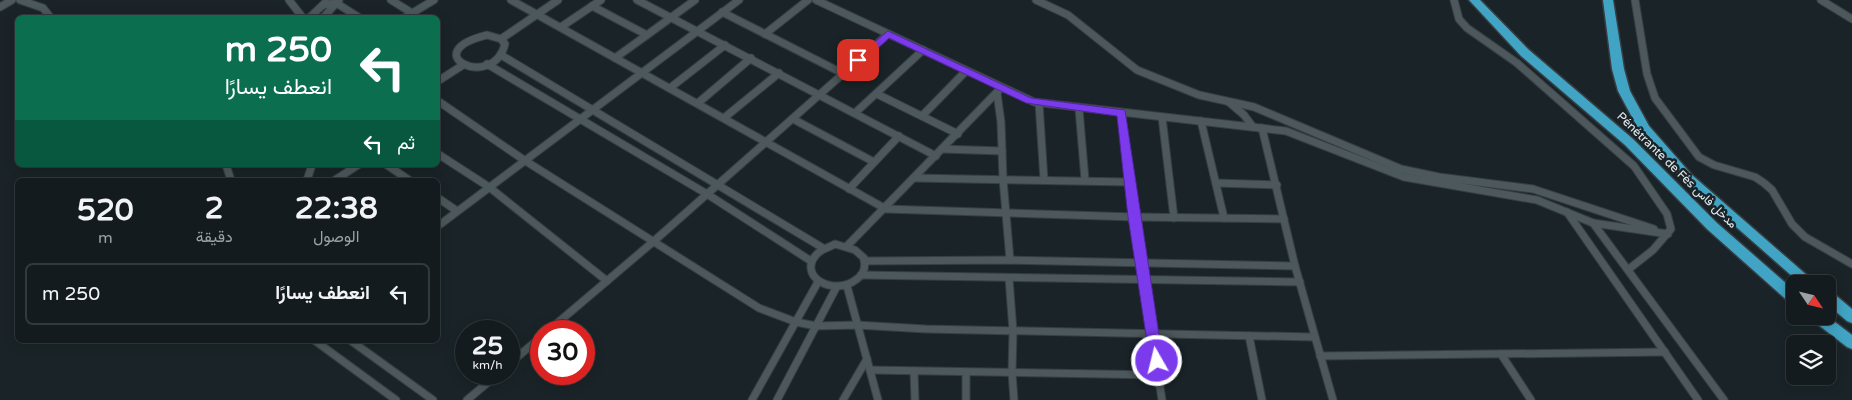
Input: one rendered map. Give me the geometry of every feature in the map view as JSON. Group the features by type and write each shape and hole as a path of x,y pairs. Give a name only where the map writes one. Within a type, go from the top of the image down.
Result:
{"highway":[{"name":"Pénétrante de Fès مدخل فاس","path":"1474,0 1525,53 1629,142 1712,226 1786,291"},
{"name":"Pénétrante de Fès مدخل فاس","path":"1608,0 1618,69 1624,91 1644,129 1688,178 1800,275"},
{"path":"1836,304 1852,317"},
{"path":"1829,325 1852,343"}],"street":[{"path":"0,7 12,0"},
{"path":"20,0 43,8 49,15"},
{"path":"289,0 301,15"},
{"path":"391,0 412,13"},
{"path":"409,15 434,0"},
{"path":"511,0 886,209 1134,217 1284,219"},
{"path":"501,39 558,0"},
{"path":"561,27 601,0"},
{"path":"637,0 752,58 936,156"},
{"path":"615,58 695,0"},
{"path":"440,224 739,0"},
{"path":"765,34 808,0"},
{"path":"816,0 966,71 999,91 1039,103 1079,109 1262,128 1296,134 1404,177 1516,195 1538,200 1593,223 1668,234"},
{"path":"1036,0 1068,15 1124,62 1142,73 1199,95 1254,107 1401,169 1439,177 1533,190 1668,234"},
{"path":"1454,0 1459,19 1467,28 1516,63 1634,166 1667,214 1671,225 1668,234 1653,250 1629,269"},
{"path":"1635,0 1647,74 1655,98 1699,157 1714,165 1743,173 1764,182 1772,190 1792,224 1806,237 1852,264"},
{"path":"1821,0 1852,19"},
{"path":"326,15 338,2"},
{"path":"312,15 325,3 338,2 356,15"},
{"path":"592,6 647,35"},
{"path":"722,12 844,74"},
{"path":"561,320 654,242 888,34"},
{"path":"440,80 463,65 479,66 487,64 501,55 504,44 501,39 487,35 465,42 456,52 456,58 463,65"},
{"path":"670,88 725,45"},
{"path":"855,113 923,50"},
{"path":"501,55 593,108 823,248"},
{"path":"698,103 752,58"},
{"path":"487,64 707,194 812,261"},
{"path":"922,116 966,71"},
{"path":"724,118 779,73"},
{"path":"848,246 999,91"},
{"path":"999,91 1003,179 1010,260"},
{"path":"877,94 958,134"},
{"path":"1228,101 1244,115 1253,127"},
{"path":"440,102 524,160 759,308 796,322 816,326 857,325 926,329 1314,337"},
{"path":"1039,103 1044,180"},
{"path":"440,111 446,107"},
{"path":"1079,109 1085,180"},
{"path":"1122,113 1129,182 1162,400"},
{"path":"1162,117 1174,218"},
{"path":"793,119 874,162"},
{"path":"1202,121 1224,218"},
{"path":"1262,128 1295,266 1333,400"},
{"path":"849,189 899,136"},
{"path":"942,149 1002,151"},
{"path":"440,155 489,187 607,281"},
{"path":"338,178 355,167"},
{"path":"390,167 407,178"},
{"path":"914,178 1129,182"},
{"path":"1216,183 1277,185"},
{"path":"440,199 457,211"},
{"path":"1567,211 1698,400"},
{"path":"1593,223 1629,269 1724,400"},
{"path":"835,244 848,246 857,250 864,261 861,275 855,282 836,288 818,282 810,268 812,261 823,248 835,244"},
{"path":"864,261 1010,260 1295,266"},
{"path":"861,275 1300,282"},
{"path":"1010,278 1014,400"},
{"path":"752,400 818,282"},
{"path":"846,286 878,400"},
{"path":"777,400 836,288"},
{"path":"1249,336 1262,400"},
{"path":"318,343 396,400"},
{"path":"354,343 433,400"},
{"path":"520,355 530,346"},
{"path":"1320,356 1665,352"},
{"path":"1501,354 1531,400"},
{"path":"843,400 867,359"},
{"path":"870,370 1159,375"},
{"path":"914,371 915,400"},
{"path":"966,372 966,400"},
{"path":"467,400 485,385"}],"route":[{"path":"858,60 888,34 1030,101 1122,113 1129,182 1157,361"}]}
